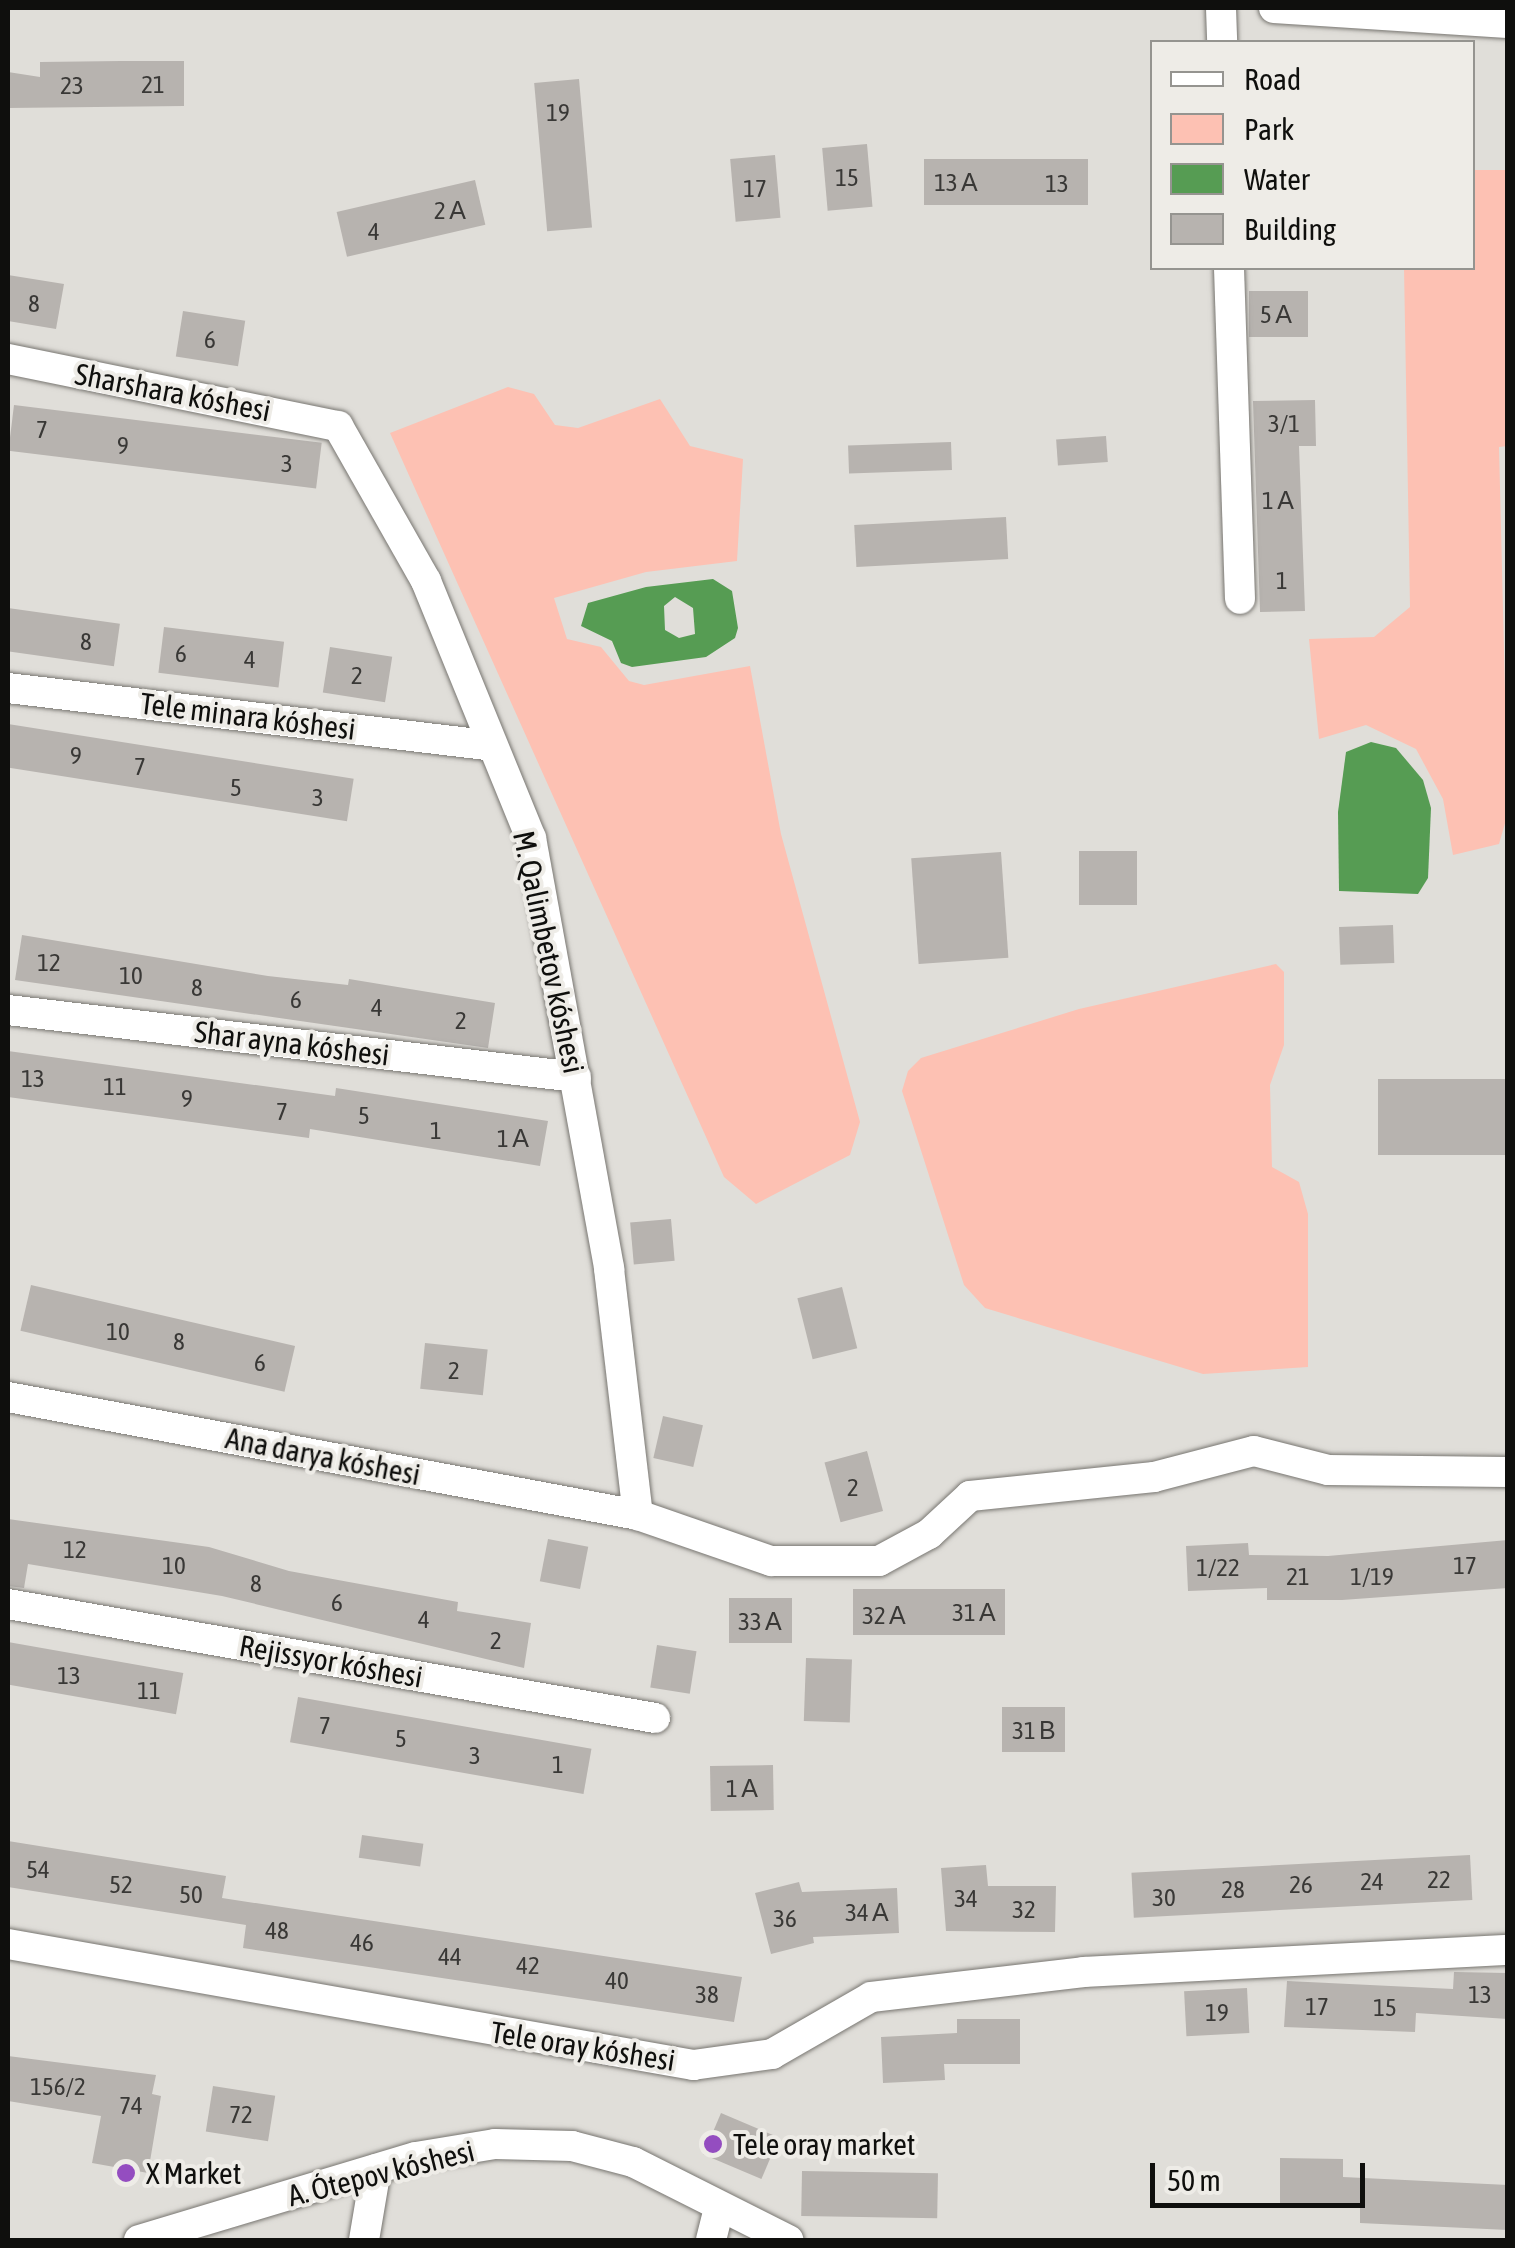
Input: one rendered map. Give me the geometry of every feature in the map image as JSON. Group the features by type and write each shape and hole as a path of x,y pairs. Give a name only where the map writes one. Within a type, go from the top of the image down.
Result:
{"street":[{"path":"1221,8 1222,40"},
{"path":"1274,8 1508,23"},
{"path":"1229,270 1240,599"},
{"name":"Sharshara kóshesi","path":"8,359 338,426"},
{"name":"M. Qalimbetov kóshesi","path":"338,426 426,580 489,745 531,838 609,1269 638,1515"},
{"name":"Tele minara kóshesi","path":"8,688 489,745"},
{"name":"Shar ayna kóshesi","path":"8,1010 576,1077"},
{"name":"Ana darya kóshesi","path":"8,1397 638,1515 771,1561 879,1561 929,1534 970,1496 1154,1477 1254,1450 1328,1470 1508,1472"},
{"name":"Rejissyor kóshesi","path":"8,1604 654,1718"},
{"name":"Tele oray kóshesi","path":"8,1944 693,2065 772,2054 871,1997 1084,1972 1508,1950"},
{"name":"A. Ótepov kóshesi","path":"138,2240 376,2169 495,2144 572,2146 633,2162 788,2240"},
{"path":"364,2240 376,2169"},
{"path":"711,2240 719,2206"}],"green space":[{"path":"1475,170 1507,170 1508,446 1499,447 1508,813 1499,844 1453,855 1443,799 1416,749 1366,725 1319,739 1309,639 1374,637 1410,607 1404,270 1475,270"},
{"path":"508,387 534,394 555,425 578,428 660,399 690,446 743,459 737,561 646,572 554,598 567,639 601,647 629,681 644,685 750,666 781,834 860,1122 850,1155 756,1204 724,1177 390,433"},
{"path":"1276,964 1284,972 1284,1045 1270,1085 1272,1167 1299,1182 1308,1214 1308,1367 1203,1374 985,1308 964,1285 902,1091 908,1071 921,1058 1079,1009"}],"water":[{"path":"713,579 732,591 738,628 735,638 706,657 632,667 621,663 612,641 581,626 588,603 646,587","holes":["675,597 693,608 695,634 679,638 665,630 664,606"]},
{"path":"1371,742 1396,748 1423,780 1431,808 1428,878 1418,894 1339,891 1338,812 1346,752"}],"building":[{"path":"184,61 184,106 8,108 8,72 40,77 40,62"},
{"path":"579,79 592,227 547,231 534,83"},
{"path":"867,144 872,207 828,211 822,148"},
{"path":"775,155 780,218 736,222 730,159"},
{"path":"924,159 1088,159 1088,205 924,205"},
{"path":"475,180 485,225 347,257 337,212"},
{"path":"8,275 64,284 56,329 8,321"},
{"path":"1249,291 1308,291 1308,337 1249,337"},
{"path":"183,311 245,321 238,366 176,356"},
{"path":"1315,400 1316,446 1299,446 1305,611 1260,612 1253,401"},
{"path":"14,405 322,443 316,488 8,451"},
{"path":"1106,436 1108,462 1058,465 1056,439"},
{"path":"951,442 952,470 849,474 848,446"},
{"path":"1006,517 1008,559 856,567 854,525"},
{"path":"8,608 120,624 114,666 8,651"},
{"path":"164,627 284,642 278,687 158,673"},
{"path":"330,647 392,657 385,702 323,692"},
{"path":"8,724 354,779 347,821 8,768"},
{"path":"1079,851 1137,851 1137,905 1079,905"},
{"path":"1001,852 1008,958 919,964 911,858"},
{"path":"1393,925 1394,963 1340,965 1339,927"},
{"path":"22,935 268,976 348,985 349,979 495,1003 488,1048 15,980"},
{"path":"8,1051 335,1096 336,1088 548,1121 540,1166 310,1129 309,1138 8,1097"},
{"path":"1378,1079 1508,1079 1508,1155 1378,1155"},
{"path":"671,1219 675,1261 634,1264 630,1223"},
{"path":"31,1285 295,1346 284,1392 20,1331"},
{"path":"842,1287 857,1348 813,1359 797,1298"},
{"path":"425,1343 488,1350 483,1395 420,1389"},
{"path":"663,1416 703,1425 693,1467 653,1458"},
{"path":"867,1451 883,1511 841,1522 824,1462"},
{"path":"8,1519 209,1547 289,1571 458,1602 457,1611 531,1623 524,1668 222,1596 28,1564 24,1588 8,1586"},
{"path":"548,1539 588,1547 580,1589 540,1581"},
{"path":"1508,1540 1508,1588 1342,1600 1267,1600 1267,1588 1188,1591 1186,1546 1248,1543 1249,1555 1328,1556"},
{"path":"853,1589 1005,1589 1005,1635 853,1635"},
{"path":"729,1598 792,1598 792,1643 729,1643"},
{"path":"8,1642 183,1673 176,1714 8,1685"},
{"path":"657,1645 697,1651 690,1694 650,1687"},
{"path":"806,1658 852,1660 850,1723 804,1721"},
{"path":"298,1697 591,1749 583,1794 290,1742"},
{"path":"1002,1707 1065,1707 1065,1752 1002,1752"},
{"path":"773,1765 774,1810 711,1811 710,1766"},
{"path":"362,1835 423,1844 420,1866 359,1858"},
{"path":"8,1841 226,1876 222,1898 742,1977 734,2022 243,1948 246,1925 8,1887"},
{"path":"1470,1855 1472,1900 1134,1918 1131,1873"},
{"path":"986,1865 988,1886 1056,1886 1055,1932 946,1931 941,1868"},
{"path":"799,1882 802,1892 897,1888 899,1933 813,1937 814,1943 771,1954 755,1893"},
{"path":"1454,1972 1508,1973 1508,2019 1416,2013 1415,2032 1284,2027 1287,1981 1453,1989"},
{"path":"1247,1988 1249,2033 1186,2036 1184,1991"},
{"path":"957,2019 1020,2019 1020,2064 944,2064 945,2080 883,2083 881,2037 957,2033"},
{"path":"8,2056 156,2075 152,2094 161,2096 148,2173 92,2163 101,2116 8,2101"},
{"path":"213,2086 275,2096 268,2141 206,2131"},
{"path":"721,2113 779,2138 761,2179 703,2154"},
{"path":"1280,2158 1343,2159 1343,2177 1508,2185 1508,2230 1360,2223 1360,2205 1280,2204"},
{"path":"802,2171 938,2173 937,2218 801,2216"}],"place":[{"name":"Tele oray market","path":"713,2144"},
{"name":"X Market","path":"126,2173"}]}
